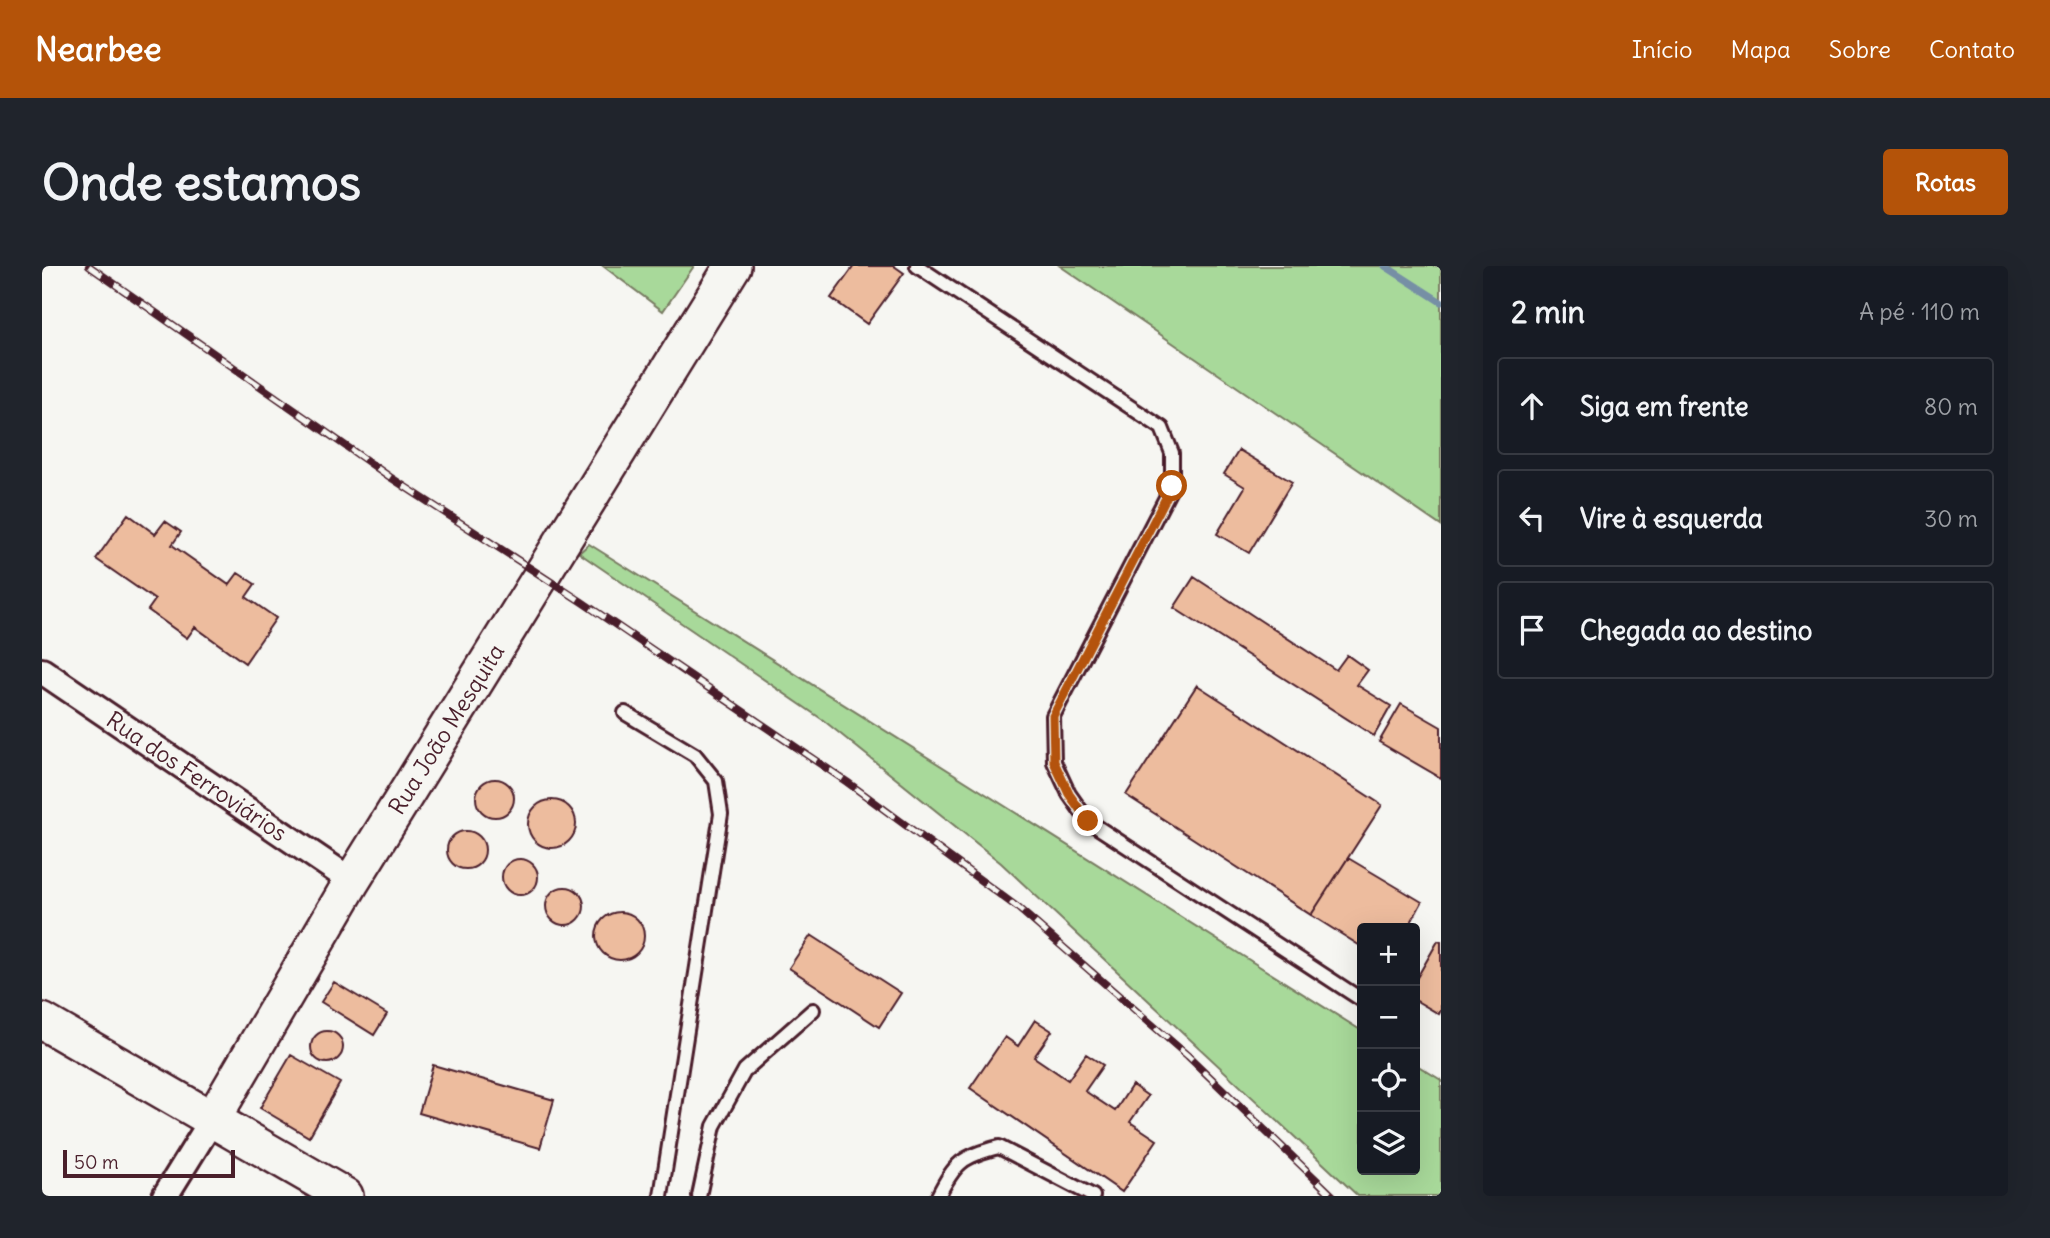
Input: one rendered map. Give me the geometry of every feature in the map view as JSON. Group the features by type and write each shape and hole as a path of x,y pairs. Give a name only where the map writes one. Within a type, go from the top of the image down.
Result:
{"street":[{"name":"Rua João Mesquita","path":"165,1196 352,881 733,266"},
{"name":"Rua dos Ferroviários","path":"42,671 352,881"},
{"path":"42,1021 345,1196"}],"lane":[{"path":"917,266 1162,428 1172,453 1172,486 1053,716 1054,762 1069,794 1088,821 1357,997"},
{"path":"625,713 695,755 716,781 721,814 661,1196"},
{"path":"699,1196 714,1126 745,1070 813,1010"},
{"path":"938,1196 951,1170 974,1153 999,1147 1093,1196"}],"green space":[{"path":"603,266 694,266 663,311"},
{"path":"1060,266 1441,266 1441,526"},
{"path":"589,544 1357,1028 1357,1175 1420,1175 1420,1067 1441,1080 1441,1196 1358,1196 1001,863 823,720 579,553"}],"building":[{"path":"854,266 894,266 904,273 867,324 831,298"},
{"path":"1239,450 1292,482 1249,553 1217,534 1245,487 1224,474"},
{"path":"128,514 155,534 165,521 181,532 172,545 229,585 238,573 255,584 246,597 276,618 245,663 195,627 187,638 148,610 155,600 96,559"},
{"path":"1194,577 1336,670 1347,655 1368,670 1357,685 1391,706 1374,736 1174,608"},
{"path":"1197,685 1382,805 1311,915 1126,795"},
{"path":"1401,704 1441,727 1441,778 1379,742"},
{"path":"495,779 509,784 514,798 509,812 495,817 481,812 476,798 481,784"},
{"path":"552,800 561,801 569,807 575,815 575,833 569,841 561,847 552,848 543,847 535,841 529,833 528,824 529,815 535,807 543,801"},
{"path":"466,831 480,836 485,850 480,864 466,869 452,864 447,850 452,836"},
{"path":"1348,858 1422,902 1411,923 1357,923 1357,944 1311,915"},
{"path":"520,859 533,864 538,877 533,890 520,895 507,890 502,877 507,864"},
{"path":"565,887 579,892 584,906 579,920 565,925 551,920 546,906 551,892"},
{"path":"620,912 637,919 644,936 637,953 620,960 603,953 596,936 603,919"},
{"path":"811,935 901,993 879,1027 789,968"},
{"path":"1438,941 1441,942 1439,1014 1420,1003 1420,972"},
{"path":"334,982 387,1014 374,1035 321,1002"},
{"path":"1035,1020 1052,1031 1034,1057 1068,1080 1086,1054 1103,1065 1085,1091 1115,1111 1132,1085 1148,1096 1130,1122 1157,1140 1122,1192 970,1088 1005,1037 1018,1046"},
{"path":"327,1031 338,1036 343,1047 338,1058 327,1063 316,1058 311,1047 316,1036"},
{"path":"291,1055 340,1083 309,1137 260,1108"},
{"path":"433,1065 554,1100 540,1148 419,1113"}],"waterway":[{"path":"1385,266 1441,302"}],"railway":[{"path":"89,266 390,477 582,602 847,782 1017,907 1188,1056 1333,1196"}],"route":[{"path":"1088,821 1069,794 1054,762 1053,716 1172,486"}]}
